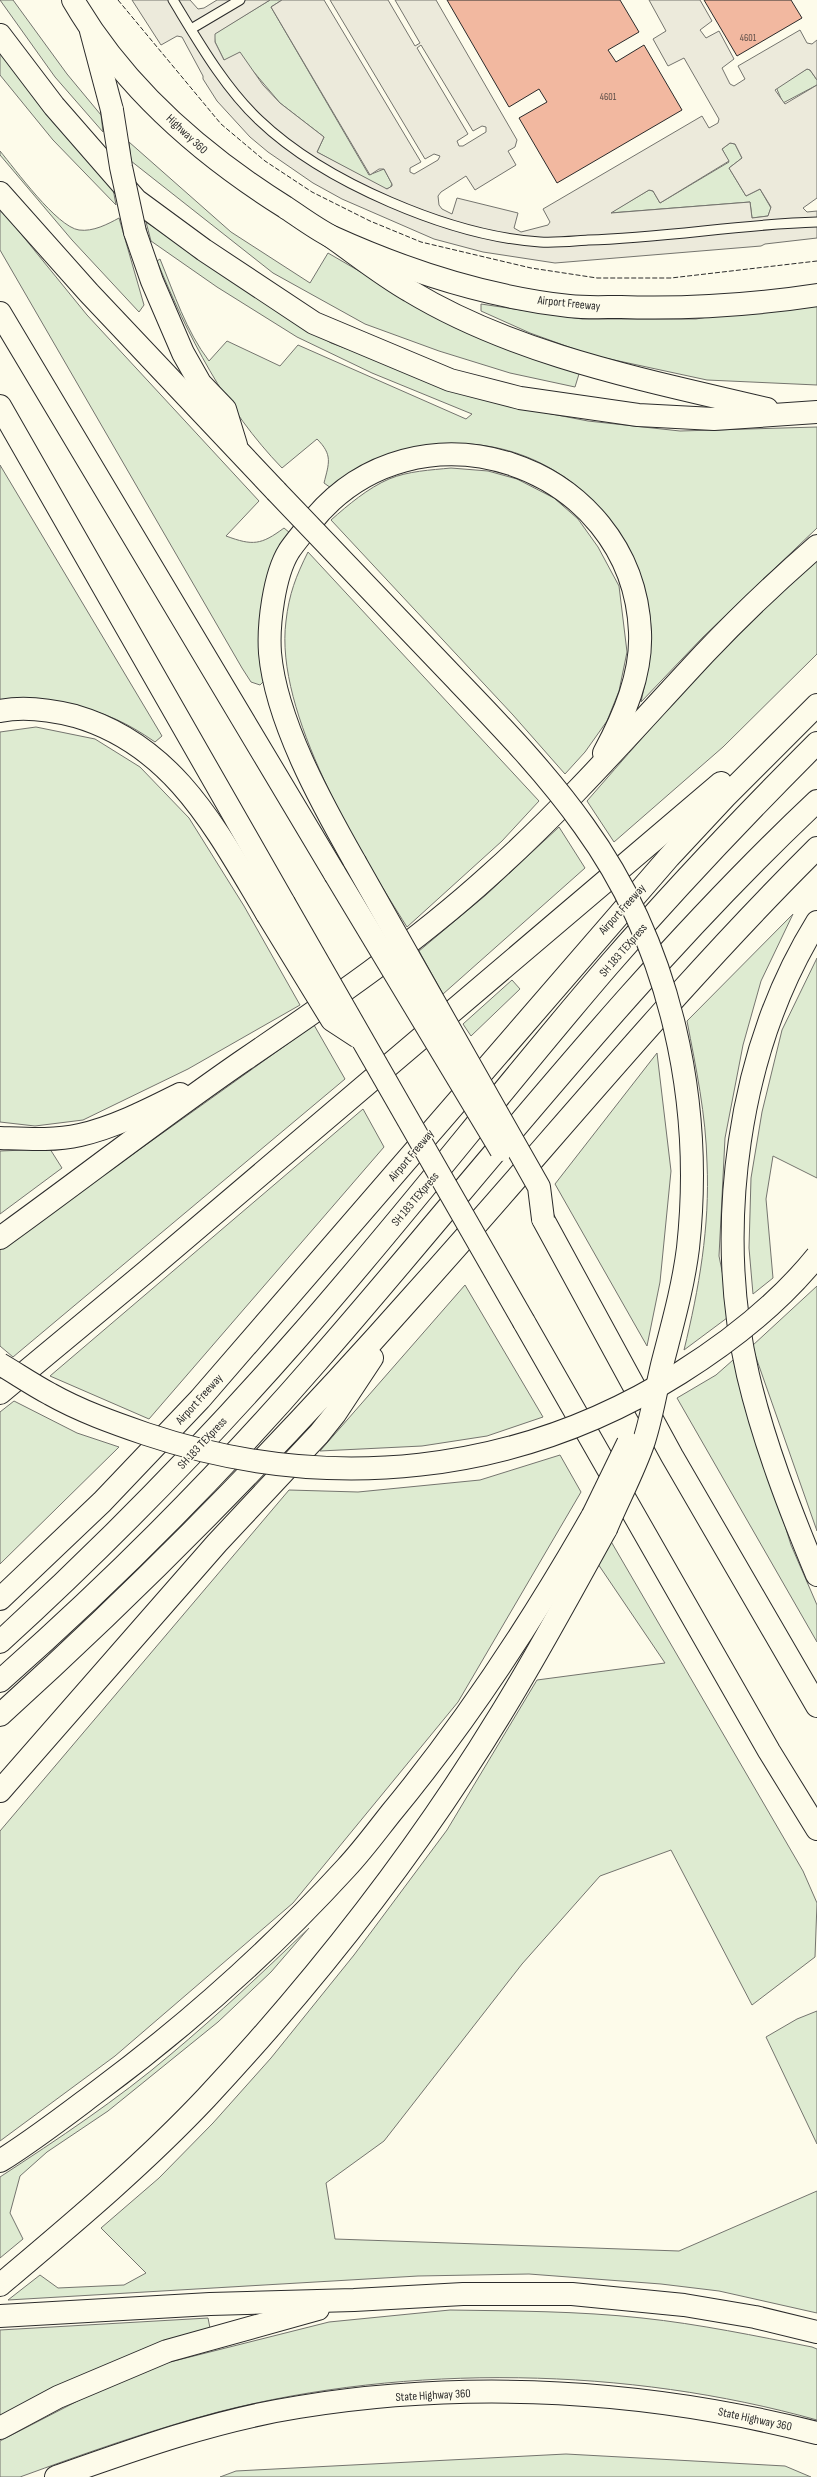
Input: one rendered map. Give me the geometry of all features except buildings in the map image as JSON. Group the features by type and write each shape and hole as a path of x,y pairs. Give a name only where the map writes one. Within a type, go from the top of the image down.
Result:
{"main road":[{"name":"Highway 360","path":"73,0 91,31 142,91 216,161 330,236"},
{"path":"91,31 112,110 121,167 135,232 152,281 183,353 200,382 224,409 239,452"},
{"path":"0,35 54,106 136,200 204,250 314,323 450,380 520,398 638,415 714,419 791,415 817,412"},
{"path":"0,193 89,293 484,709 566,802 603,854 642,931 664,991 680,1052 688,1105 692,1181 687,1252 678,1302 644,1441 606,1529 539,1651 501,1715 401,1863 342,1941 274,2022 205,2098 131,2171 0,2285"},
{"path":"330,236 409,291 451,313 525,345 608,370 791,415"},
{"name":"Airport Freeway","path":"330,236 419,272 496,294 570,306 653,308 727,305 817,295"},
{"path":"0,313 543,1219 672,1456 817,1706"},
{"path":"0,406 276,909"},
{"path":"543,1219 539,1187 319,798 277,697 270,651 272,614 277,585 288,552 312,521 336,496 363,478 394,463 427,454 462,453 498,460 532,472 565,491 591,515 609,538 623,562 635,595 640,632 638,663 628,704 611,741 590,778"},
{"path":"0,1238 243,1061 304,1020 430,927 490,876 590,778 704,654 765,592 817,546"},
{"path":"0,1393 147,1271 656,838 817,705"},
{"name":"Airport Freeway","path":"0,1600 102,1502 200,1399 668,857 725,797 817,705"},
{"path":"0,712 39,709 68,714 95,722 120,733 145,750 194,799 276,909 362,1040 761,1738 817,1829"},
{"name":"SH 183 TEXpress","path":"0,1642 118,1530 213,1432 302,1334 608,966 705,857 817,743"},
{"path":"0,1681 125,1566 183,1507 314,1366 524,1119 664,959 770,847 817,801"},
{"path":"0,1715 93,1630 220,1506 413,1297 666,1005 817,848"},
{"path":"817,922 791,971 769,1022 752,1080 738,1158 732,1228 736,1302 748,1374 771,1454 817,1575"},
{"path":"0,1138 38,1140 80,1135 131,1118 185,1092 243,1061"},
{"path":"0,1364 52,1395 116,1424 186,1447 248,1460 320,1470 388,1468 454,1461 524,1445 586,1423 648,1393 710,1354 764,1312 817,1256"},
{"path":"0,1790 212,1548 319,1434 335,1414 413,1297"},
{"path":"0,2160 145,2056 213,1998 281,1935 347,1867 430,1767 481,1697 523,1632 592,1515 627,1444 652,1406"},
{"path":"0,2316 210,2304 354,2300 463,2294 572,2294 684,2305 755,2316 817,2332"},
{"path":"0,2428 58,2397 166,2351 354,2300"},
{"name":"State Highway 360","path":"56,2477 128,2451 247,2418 298,2407 351,2400 441,2394 528,2391 618,2398 702,2408 817,2433"}],"lane":[{"path":"173,0 224,78 259,120 307,158 356,187 442,221 486,233 540,242 620,239 817,222"},
{"path":"191,29 240,0"}],"green space":[{"path":"0,0 13,0 67,74 101,115 103,132 55,77"},
{"path":"270,0 282,0 271,7 369,175 384,169 392,184 390,188 384,189 317,152 324,137 280,103 253,71 224,60 215,42 214,34"},
{"path":"0,52 112,183 116,205 53,140 0,75"},
{"path":"807,69 810,70 817,80 817,85 783,103 776,87"},
{"path":"129,142 231,232 310,283 328,253 435,315 579,374 575,387 510,373 439,351 365,324 273,273 131,161"},
{"path":"730,143 735,144 742,158 729,168 746,196 760,189 771,208 768,216 752,218 750,202 610,213 649,190 653,191 660,203 729,162 722,149"},
{"path":"0,151 48,208 59,219 70,226 79,230 90,230 119,218 144,305 139,312 72,240 0,155"},
{"path":"0,208 87,315 259,501 226,536 243,541 256,542 269,538 284,528 290,533 261,620 259,651 267,678 260,685 251,682 242,668 0,250"},
{"path":"146,222 331,343 500,404 588,421 680,431 817,427 817,528 703,637 641,702 651,646 651,623 649,612 632,559 605,514 569,480 526,457 479,445 429,446 379,460 331,488 324,483 328,465 328,455 317,439 282,468 243,421 210,370 195,344 169,289 157,261 160,259 187,325 209,361 227,341 280,366 298,345 466,419 472,414 372,373 297,337 217,287 151,241"},
{"path":"817,298 817,385 707,380 591,355 530,333 481,311 481,304 582,319 696,319"},
{"path":"0,465 162,736 155,742 116,719 81,708 63,705 0,703"},
{"path":"451,468 488,471 517,479 554,498 578,519 598,547 619,586 627,652 619,691 607,721 585,752 565,774 513,715 331,520 366,492 389,479 396,476 428,470"},
{"path":"308,552 539,801 502,841 407,927 344,821 306,738 293,697 286,657 286,621 294,585"},
{"path":"817,561 817,654 723,747 614,842 587,801 642,738 726,647"},
{"path":"36,727 95,739 140,767 189,818 244,906 300,1005 188,1069 83,1120 35,1126 0,1122 0,732"},
{"path":"559,827 585,868 443,994 419,951 486,895"},
{"path":"793,914 761,981 743,1045 725,1138 719,1256 731,1315 684,1350 699,1281 707,1210 705,1127 687,1021"},
{"path":"817,958 817,1178 773,1156 766,1199 773,1278 753,1294 749,1248 751,1178 762,1112 782,1030"},
{"path":"512,980 520,989 471,1036 463,1024"},
{"path":"314,1025 345,1079 13,1357 0,1346 0,1249"},
{"path":"657,1053 671,1171 660,1282 647,1346 555,1184"},
{"path":"363,1109 384,1147 149,1419 50,1376"},
{"path":"50,1149 62,1168 0,1214 0,1151"},
{"path":"465,1285 543,1417 487,1436 422,1446 320,1451"},
{"path":"817,1286 817,1531 752,1346"},
{"path":"733,1360 791,1545 817,1605 817,1642 677,1398 716,1375"},
{"path":"14,1401 77,1433 119,1447 0,1564 0,1412"},
{"path":"560,1455 581,1492 458,1702 293,1903 115,2056 0,2141 0,1831 289,1490 358,1492 480,1480"},
{"path":"609,1538 803,1871 817,1903 815,1957 752,2005 671,1850 600,1876 522,1964 384,2141 326,2183 335,2239 679,2251 817,2191 817,2313 719,2291 661,2284 529,2274 418,2276 8,2300 40,2275 58,2288 124,2285 146,2273 101,2228 159,2178 213,2123 271,2058 354,1955 447,1830 537,1680 665,1663 598,1564"},
{"path":"309,1928 271,1972 218,2022 108,2111 47,2152 20,2176 10,2213 23,2239 0,2258 0,2177 87,2119 150,2072 224,2008"},
{"path":"817,2011 817,2144 766,2037 797,2019"},
{"path":"450,2310 570,2313 642,2318 706,2327 812,2347 817,2349 817,2420 745,2402 671,2390 595,2381 518,2378 442,2379 366,2385 291,2396 218,2412 119,2442 20,2477 0,2477 0,2441 95,2392 166,2363 329,2322"},
{"path":"208,2318 210,2328 0,2418 0,2330"},
{"path":"566,2454 785,2466 811,2477 220,2477 236,2471"}],"shaded area":[{"path":"132,0 190,0 198,9 204,8 217,0 270,0 215,34 215,42 224,60 240,52 263,85 280,103 324,137 317,152 387,189 392,186 392,184 384,169 379,169 370,175 271,7 282,0 324,0 421,162 410,168 410,172 414,174 438,160 440,156 434,154 425,159 330,0 388,0 415,46 420,43 395,0 436,0 517,140 515,147 508,151 516,165 475,190 466,176 441,192 438,196 439,205 442,209 452,214 457,198 518,213 514,228 521,232 548,225 550,222 543,209 702,116 709,128 718,123 719,119 684,58 668,66 653,39 666,31 649,0 700,0 712,21 700,30 706,38 719,31 734,59 722,68 730,84 734,86 745,79 738,66 800,30 807,43 812,44 817,40 817,80 810,70 807,69 775,90 785,104 817,85 817,198 803,208 807,212 817,211 817,238 765,244 761,246 555,263 483,252 434,239 342,199 313,183 268,152 250,137 217,101 203,79 203,76 182,37 177,36 161,45","holes":["421,45 473,131 482,126 486,127 486,132 463,146 459,146 457,141 468,134 417,48","730,143 735,144 742,158 729,168 746,196 760,189 771,207 768,216 752,218 750,202 611,213 649,190 653,191 660,203 729,161 722,149"]}],"fence":[{"path":"118,0 221,124 265,161 312,192 370,221 421,242 531,268 597,278 671,278 817,261"}]}
